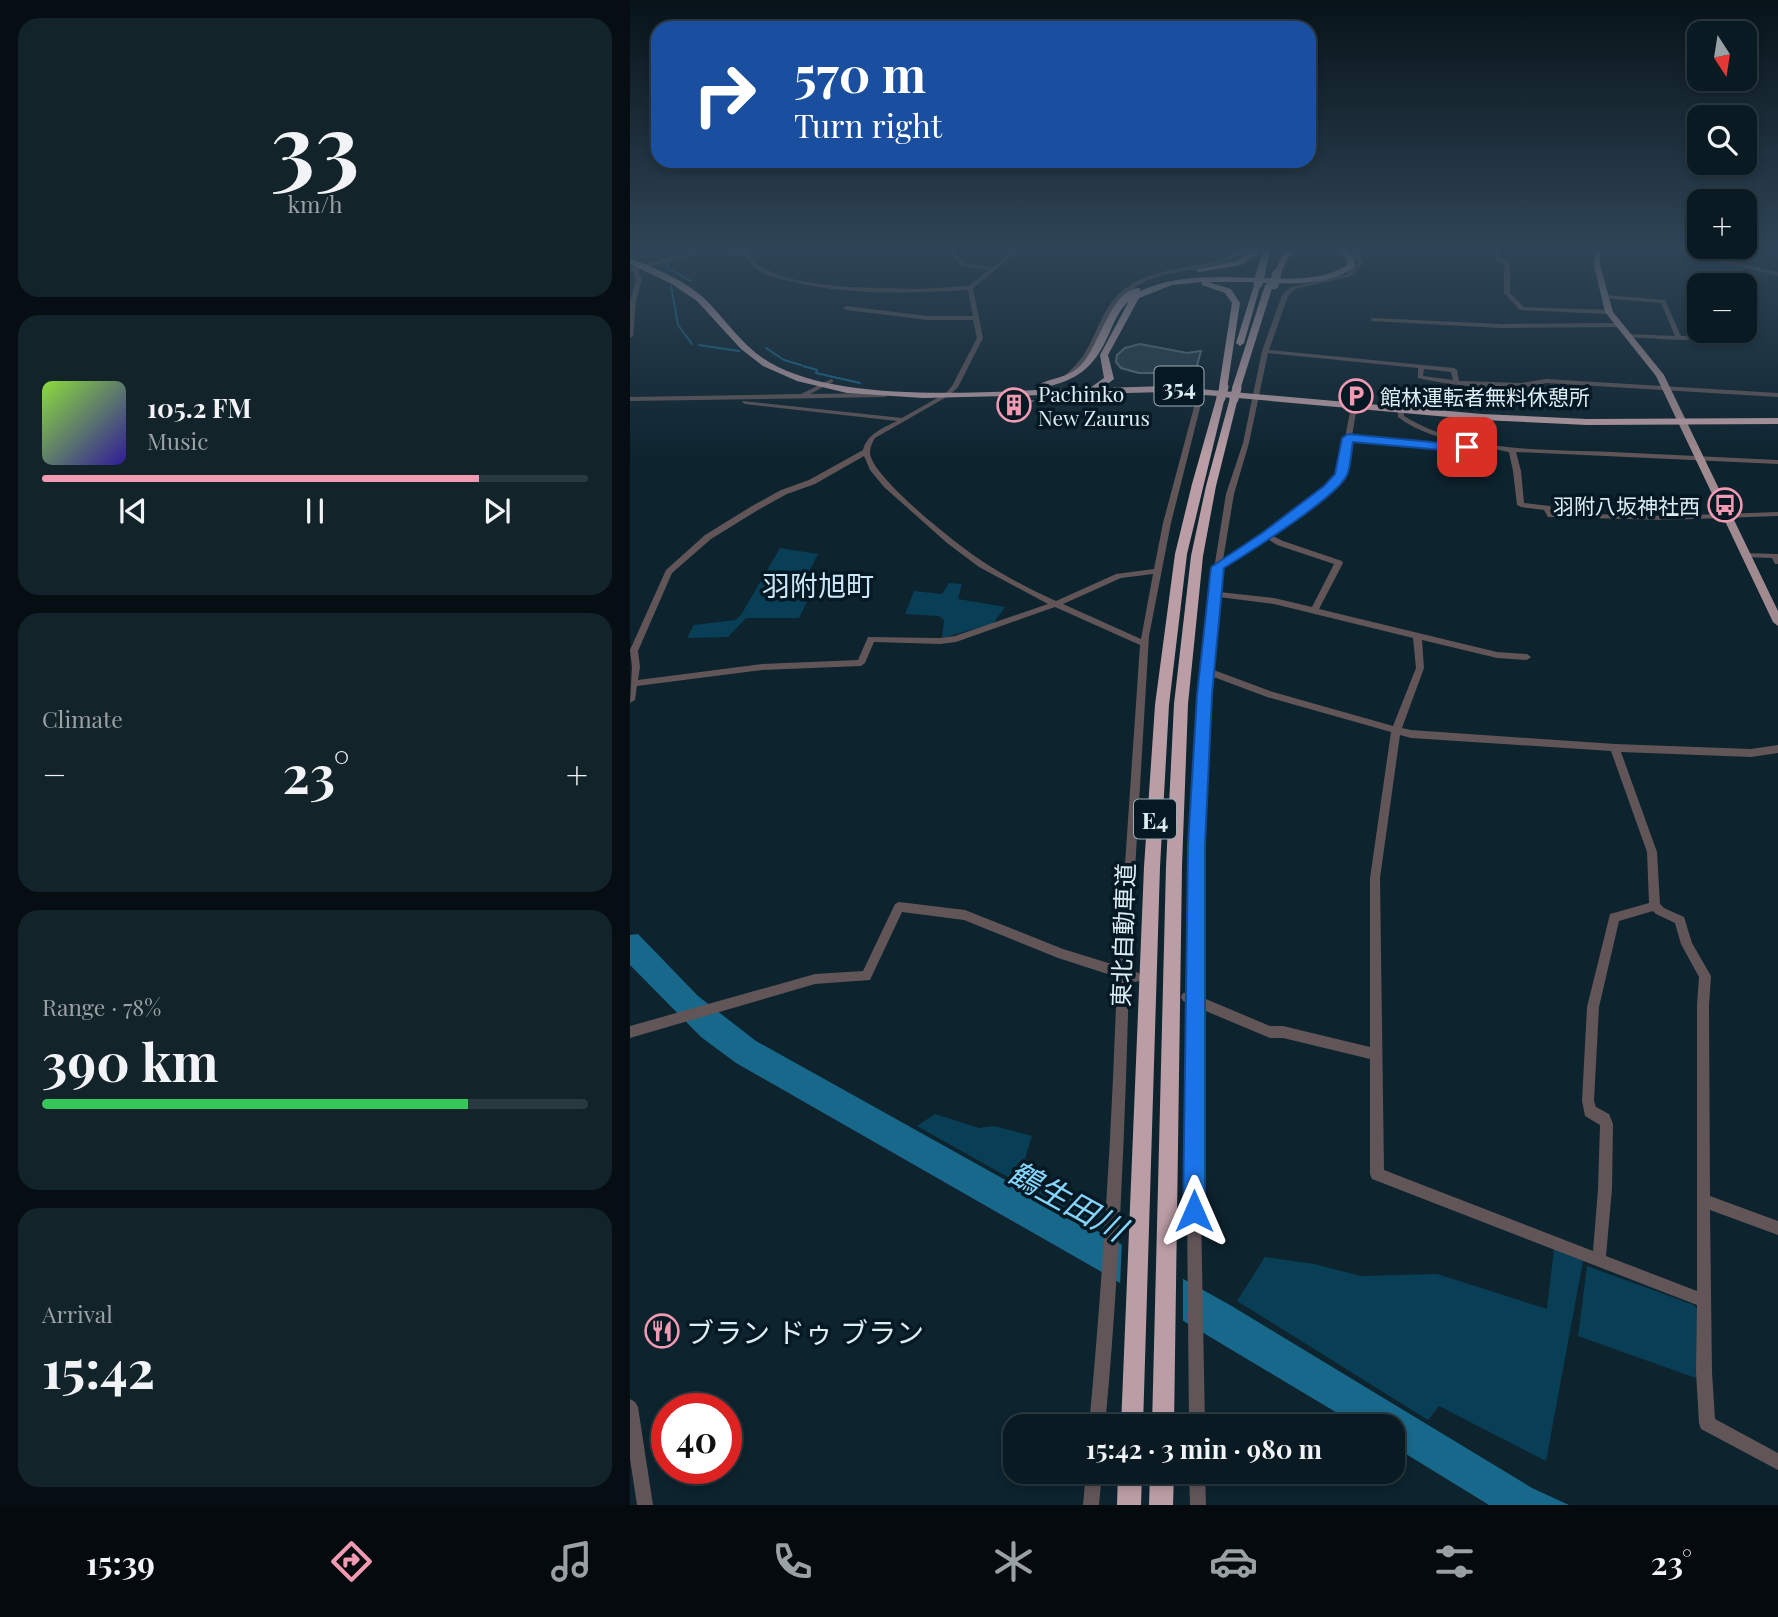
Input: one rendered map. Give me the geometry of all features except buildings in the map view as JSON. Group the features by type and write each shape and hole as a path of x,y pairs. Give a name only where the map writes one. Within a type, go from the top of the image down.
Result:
{"highway":[{"name":"354","path":"722,320 744,346 766,364 792,376 889,394 1094,387 1166,389 1400,410"},
{"path":"1011,388 1056,382 1082,370 1097,352 1113,320"},
{"path":"1123,320 1104,355 1103,361 1110,372 1129,381 1189,386"},
{"path":"1229,393 1226,365 1235,320"},
{"name":"東北自動車道","path":"1163,1414 1174,866 1181,704 1197,556 1229,393 1248,320"},
{"name":"東北自動車道","path":"1133,1414 1152,867 1162,705 1181,555 1199,474 1258,320"},
{"path":"1082,370 1080,379 1094,387 1109,379 1110,372"},
{"name":"354","path":"827,384 950,392 1011,388 1189,386 1353,407 1574,421 1778,419"},
{"path":"1129,1505 1130,1484"},
{"path":"1161,1505 1162,1484"}],"main road":[{"path":"1615,320 1645,354 1667,390 1778,622"}],"street":[{"path":"976,320 978,342 950,392 870,439 867,452 877,476 947,539 982,565 1056,604 1145,644"},
{"path":"1067,376 1084,359 1104,320"},
{"path":"1197,1414 1191,999 1196,845 1207,671 1214,594 1230,494 1246,443 1265,351 1277,320"},
{"path":"1378,320 1501,326 1619,325"},
{"path":"1671,320 1679,338"},
{"path":"1628,335 1687,338"},
{"path":"1265,351 1421,367 1420,377 1496,384 1539,385 1546,381 1778,395"},
{"path":"811,396 827,384"},
{"path":"769,397 805,394 827,384"},
{"path":"1098,1414 1129,976 1145,644 1157,570 1189,430 1201,392"},
{"path":"630,400 889,394"},
{"path":"735,398 738,401 901,419"},
{"path":"1218,567 1303,510 1341,474 1353,407"},
{"path":"1400,410 1404,419 1414,424 1472,443 1512,450 1778,462"},
{"path":"1348,438 1453,448 1462,448 1472,443"},
{"path":"1512,450 1520,485 1521,505 1547,508 1551,516 1726,517 1778,514"},
{"path":"630,699 634,651 669,572 708,537 774,496 812,482 867,452"},
{"path":"1267,536 1339,563 1314,611"},
{"path":"1745,555 1775,556 1778,562"},
{"path":"632,684 762,667 861,663 872,639 956,639 1056,604 1119,576 1157,570"},
{"path":"1214,594 1274,601 1497,655 1527,657"},
{"path":"1417,635 1420,668 1396,732 1375,878 1377,1174 1704,1301"},
{"path":"1207,671 1270,695 1396,732 1615,748 1751,752 1778,749"},
{"path":"1615,748 1652,852 1655,906 1680,920 1687,944 1705,976 1704,1301 1707,1423 1778,1462"},
{"path":"1599,1261 1607,1124 1604,1119 1590,1111 1588,1101 1594,1007 1614,917 1655,906"},
{"path":"630,1032 815,979 866,976 899,907 965,915 1062,954 1129,976"},
{"path":"1191,999 1270,1032 1283,1032 1375,1054"},
{"path":"1704,1201 1778,1228"},
{"path":"630,1408 645,1505"},
{"path":"1091,1505 1093,1484"},
{"path":"1197,1484 1198,1505"}],"shaded area":[{"path":"780,548 818,554 795,599 807,602 799,618 746,618 728,637 687,638 694,625 735,620 741,615"},
{"path":"949,583 962,584 958,599 1005,607 993,624 942,638 944,620 939,616 905,614 914,591 942,594"},
{"path":"638,934 698,996 756,1041 1230,1305 1532,1488 1569,1505 1489,1505 1405,1453 1405,1414 1339,1414 1100,1271 736,1063 701,1037 630,965 630,935"},
{"path":"935,1114 979,1128 994,1126 1032,1136 1022,1168 1106,1215 1106,1232 917,1126"},
{"path":"1554,1249 1583,1261 1546,1461 1439,1406 1428,1420 1237,1301 1265,1257 1314,1264 1361,1276 1437,1274 1547,1309"},
{"path":"1587,1266 1694,1305 1699,1311 1696,1378 1578,1336"}],"pier":[{"path":"1122,1240 1183,1275 1183,1325 1120,1287"}],"waterway":[{"path":"677,320 692,344"},
{"path":"699,345 739,351"},
{"path":"766,348 784,360 801,365"},
{"path":"803,366 817,370 816,373 860,383"}],"place":[{"name":"館林運転者無料休憩所","path":"1356,396"},
{"name":"Pachinko New Zaurus","path":"1014,405"},
{"name":"羽附八坂神社西","path":"1725,505"},
{"name":"ブラン ドゥ ブラン","path":"662,1331"}],"district":[{"name":"羽附旭町","path":"818,584"}],"route":[{"path":"1194,1211 1196,845 1205,695 1218,567 1267,536 1328,488 1341,474 1348,438 1467,447"}],"water label":[{"name":"鶴生田川","path":"1068,1199"}]}
